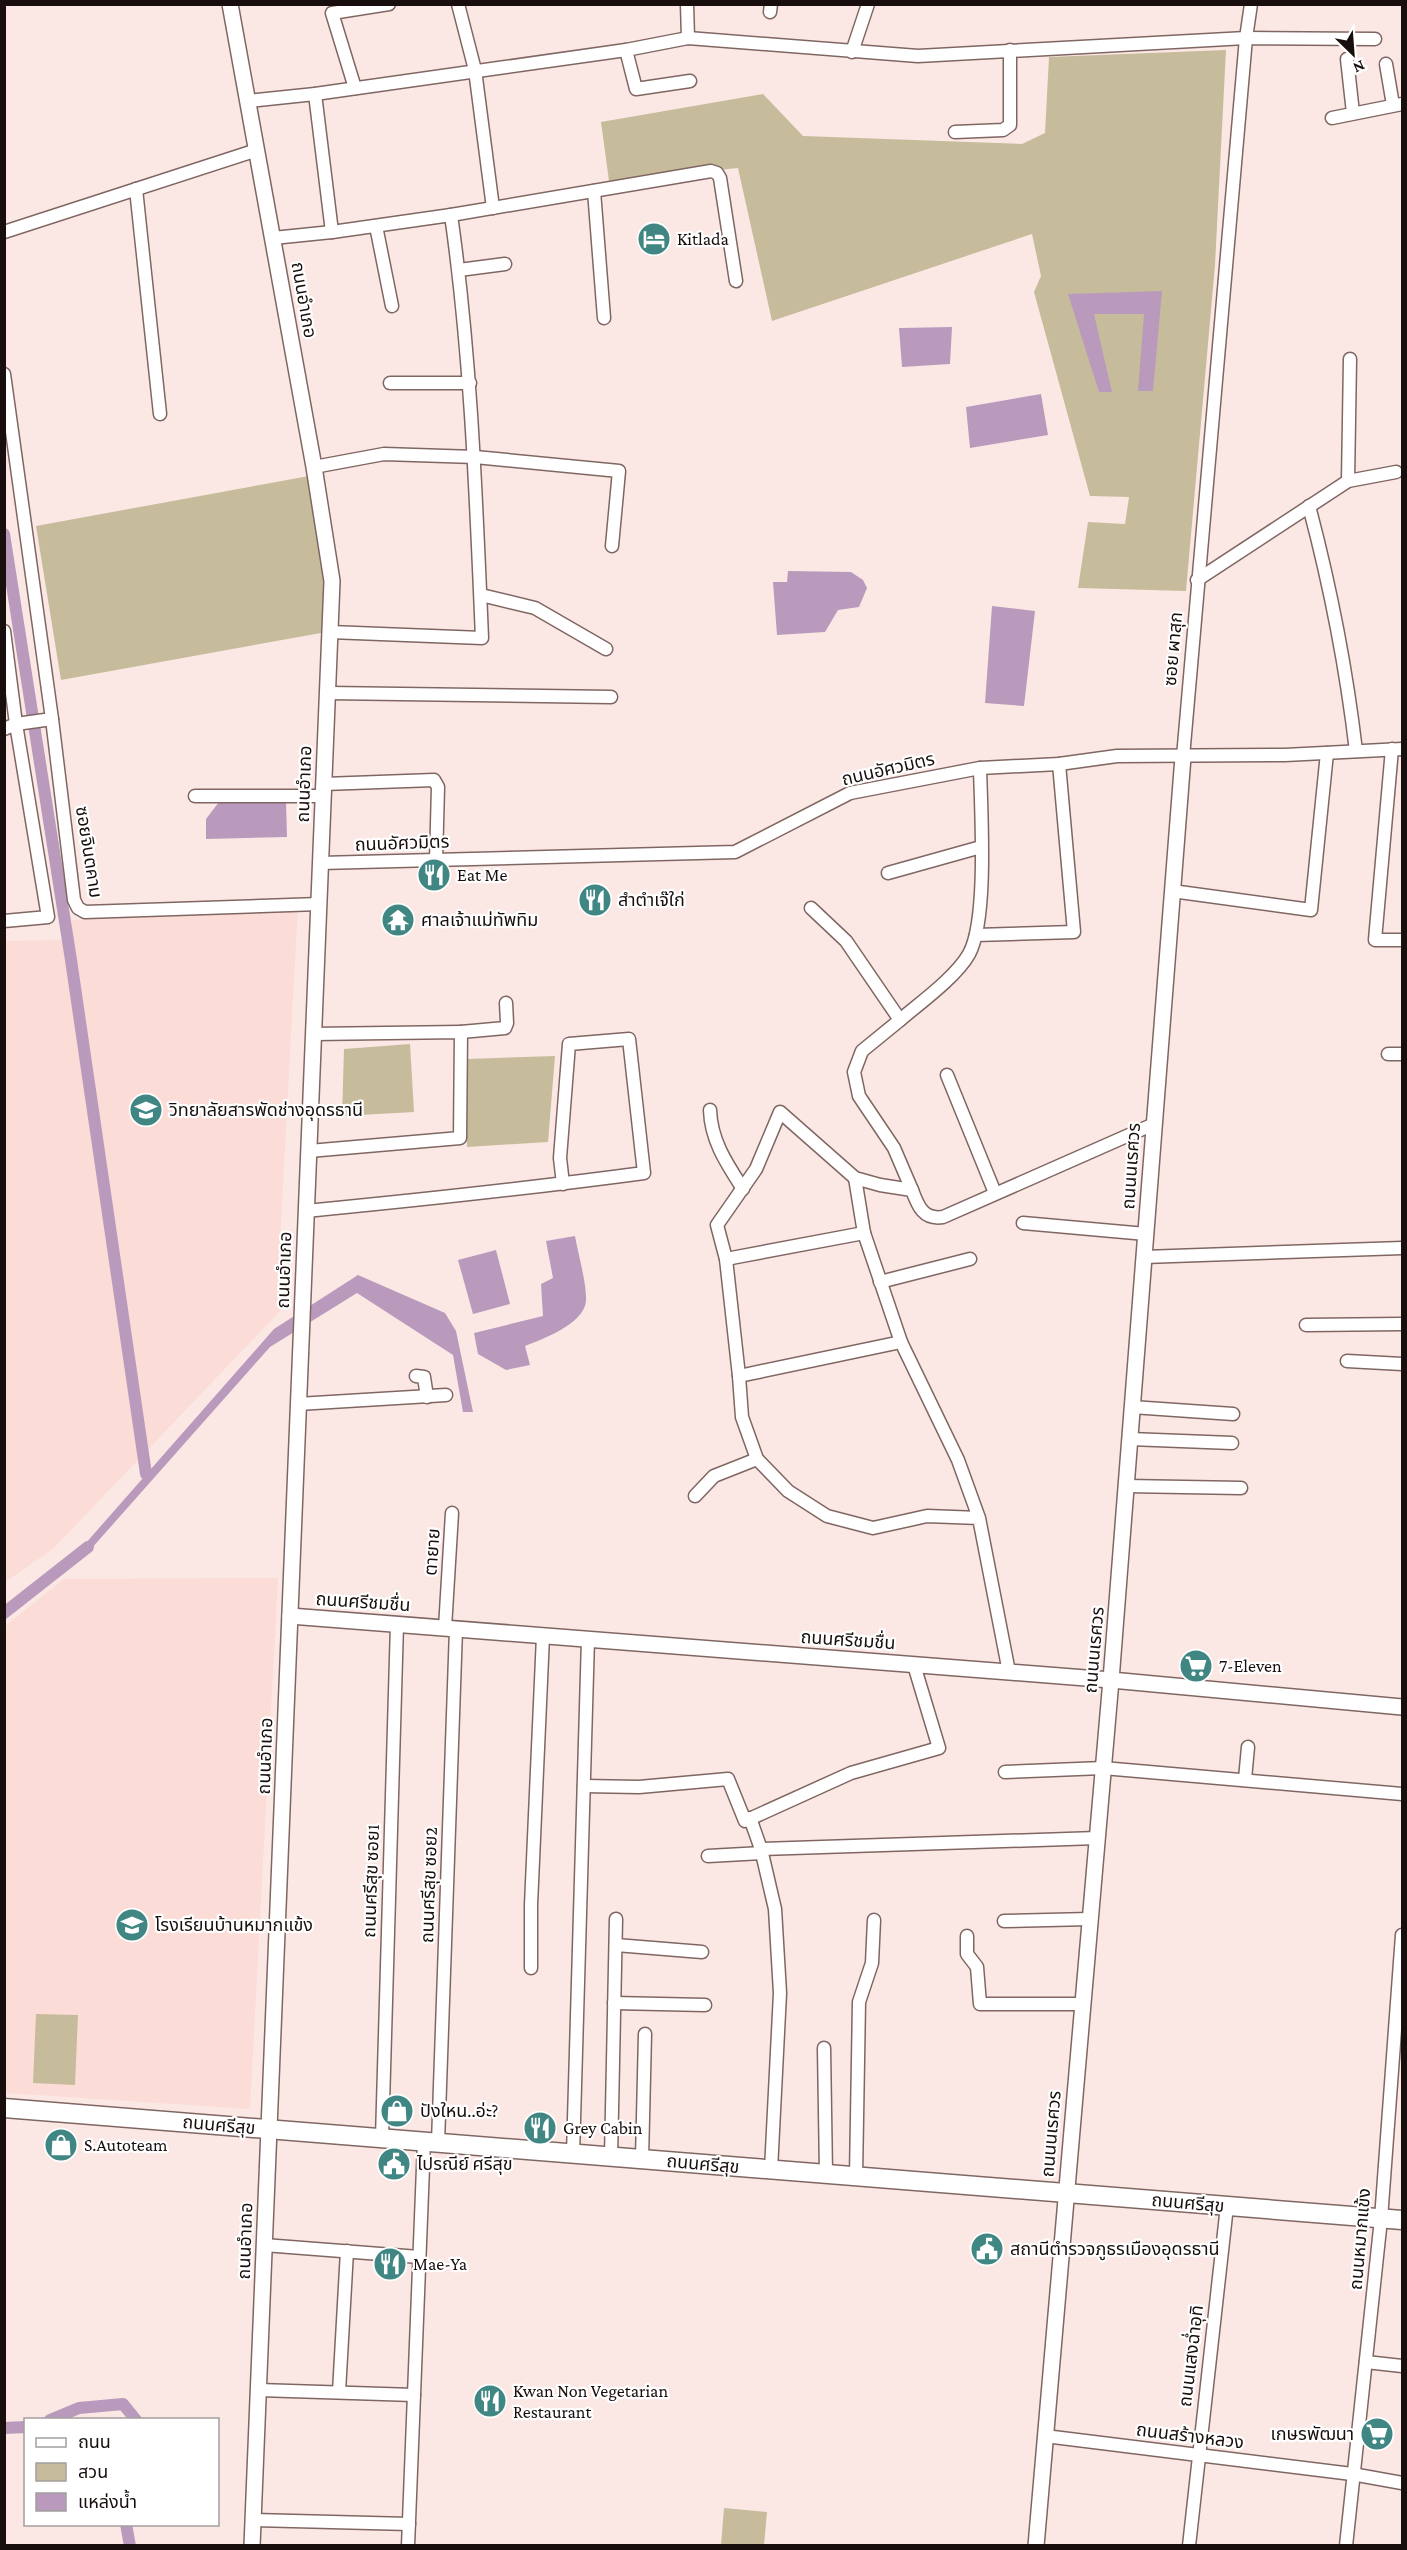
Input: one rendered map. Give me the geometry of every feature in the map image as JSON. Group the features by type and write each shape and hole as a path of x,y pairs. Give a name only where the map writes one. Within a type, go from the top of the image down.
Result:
{"main road":[{"name":"ถนนศรีสุข","path":"4,2108 1402,2220"}],"street":[{"name":"ถนนอำเภอ","path":"230,4 314,467 332,581 252,2546"},
{"path":"355,87 331,9 389,4"},
{"path":"458,4 475,70 493,208"},
{"path":"687,4 688,38"},
{"path":"852,52 868,4"},
{"name":"ซอย ผาสุก","path":"1183,757 1200,545 1251,4"},
{"path":"248,101 315,94 626,50 688,38 918,56 1246,38 1375,39"},
{"path":"626,50 636,89 690,81"},
{"path":"955,132 1003,130 1010,125 1010,50"},
{"path":"1347,59 1353,113"},
{"path":"1332,118 1398,104 1386,64"},
{"path":"315,94 332,232"},
{"path":"4,232 257,150"},
{"path":"273,238 451,215 711,171 717,173 720,178 736,281"},
{"path":"136,189 160,414"},
{"path":"594,191 604,318"},
{"path":"330,632 482,638 470,383 451,215"},
{"path":"376,226 392,306"},
{"path":"459,270 505,264"},
{"path":"1348,481 1350,359"},
{"path":"4,374 9,435 46,720 14,725"},
{"path":"390,383 470,383"},
{"path":"314,467 384,454 475,457 619,471 612,546"},
{"path":"1197,579 1348,481 1396,472"},
{"path":"1309,506 1333,599 1347,675 1356,751"},
{"path":"481,595 535,608 606,649"},
{"path":"4,631 14,725 48,917 4,921"},
{"path":"328,693 610,696"},
{"name":"ซอยจินตคาม","path":"46,720 74,900 78,908 85,912 319,904"},
{"path":"1397,749 1375,940 1402,940"},
{"name":"ถนนอัศวมิตร","path":"321,863 735,852 850,793 980,768 1059,764 1117,756 1159,754 1183,757 1397,749"},
{"path":"1172,891 1311,910 1327,753"},
{"name":"ถนนนเรศวร","path":"1036,2546 1111,1680 1183,757"},
{"path":"976,935 1074,932 1059,764"},
{"path":"980,768 979,927 969,955 939,987 862,1051 854,1072 859,1096 894,1148 922,1213 935,1219 1154,1124"},
{"path":"195,796 324,790 434,780 438,787 436,861"},
{"path":"888,873 981,847"},
{"path":"811,908 846,941 900,1020"},
{"path":"313,1035 461,1032 504,1028 507,1023 506,1003"},
{"path":"309,1151 460,1138 461,1032"},
{"path":"306,1212 563,1184 644,1173 629,1039 569,1044 560,1158 563,1184"},
{"path":"1388,1054 1402,1054"},
{"path":"946,1076 995,1193"},
{"path":"710,1110 710,1124 716,1143 743,1189"},
{"path":"912,1190 855,1178 780,1112 756,1169 717,1225 726,1259 742,1417 757,1460 788,1491 827,1516 873,1528 927,1516 979,1518"},
{"path":"855,1178 864,1233 900,1342 958,1460 979,1518 1010,1672"},
{"path":"1023,1223 1146,1234"},
{"path":"726,1259 864,1233"},
{"path":"1144,1257 1402,1248"},
{"path":"880,1282 970,1259"},
{"path":"1305,1324 1402,1324"},
{"path":"739,1376 900,1342"},
{"path":"1347,1361 1402,1364"},
{"path":"416,1376 424,1377 427,1396"},
{"path":"298,1404 446,1395"},
{"path":"1132,1407 1233,1414"},
{"path":"1130,1439 1232,1443"},
{"path":"695,1496 714,1476 757,1460"},
{"path":"1126,1486 1241,1488"},
{"name":"ตายาย","path":"450,1629 452,1513"},
{"name":"ถนนศรีชมชื่น","path":"290,1616 1111,1680 1402,1707"},
{"name":"ถนนศรีสุข ซอย1","path":"382,2138 397,1624"},
{"name":"ถนนศรีสุข ซอย2","path":"408,2546 419,2257 431,2142 450,1629"},
{"path":"531,1968 531,1905 543,1636"},
{"path":"573,2154 588,1640"},
{"path":"584,1786 639,1787 728,1779 745,1821 851,1773 939,1748 914,1665"},
{"path":"1245,1779 1248,1747"},
{"path":"1005,1772 1103,1768 1402,1794"},
{"path":"750,1818 762,1851 775,1909 780,1993 771,2170"},
{"path":"708,1856 762,1851 1097,1838"},
{"path":"610,2157 616,1919"},
{"path":"1005,1921 1090,1919"},
{"path":"856,2176 859,2002 872,1964 874,1920"},
{"name":"ถนนหมากแข้ง","path":"1346,2546 1381,2219 1402,1935"},
{"path":"967,1936 967,1954 977,1967 980,2004 1082,2004"},
{"path":"616,1945 702,1952"},
{"path":"614,2003 705,2005"},
{"path":"642,2159 645,2034"},
{"path":"824,2048 826,2174"},
{"name":"ถนนแสงฉ่ำอุทิ","path":"1189,2546 1227,2206"},
{"path":"264,2246 419,2257"},
{"path":"339,2392 347,2251"},
{"path":"1366,2362 1402,2366"},
{"path":"259,2390 414,2395"},
{"name":"ถนนสร้างหลวง","path":"1045,2436 1352,2474 1402,2483"},
{"path":"253,2520 409,2524"}],"shaded area":[{"name":"วิทยาลัยสารพัดช่างอุดรธานี","path":"298,905 278,1278 283,1308 53,1549 5,1582 4,941 62,940 62,921"},
{"name":"โรงเรียนบ้านหมากแข้ง","path":"278,1578 250,2109 5,2093 5,1626 64,1579"}],"green space":[{"path":"1226,50 1215,265 1186,591 1078,588 1088,522 1125,524 1129,497 1090,496 1034,292 1041,276 1032,234 772,321 738,168 609,181 601,122 763,94 803,136 1022,144 1045,133 1049,57"},
{"path":"309,476 326,584 321,633 61,680 36,526"},
{"path":"410,1044 414,1112 342,1116 344,1049"},
{"path":"555,1056 548,1142 467,1147 467,1059"},
{"path":"36,2014 78,2015 75,2085 33,2083"},
{"path":"724,2508 767,2512 764,2545 721,2545"}],"water":[{"path":"1162,291 1153,391 1138,391 1144,314 1094,314 1112,392 1099,392 1068,294"},
{"path":"952,327 950,364 902,367 899,328"},
{"path":"1041,394 1048,435 970,448 966,407"},
{"path":"788,571 851,572 863,580 867,588 859,607 838,610 825,632 777,635 773,582 787,582"},
{"path":"992,606 1035,611 1024,706 985,703"},
{"path":"286,800 287,837 206,839 206,819 219,802"},
{"path":"575,1236 586,1294 584,1309 578,1317 562,1330 525,1346 530,1365 506,1370 478,1354 474,1333 543,1316 541,1284 553,1278 546,1241"},
{"path":"496,1250 510,1304 473,1314 458,1260"},
{"path":"358,1275 445,1313 456,1331 473,1412 463,1412 453,1355 357,1293 270,1347 91,1549 85,1544 274,1329"}],"waterway":[{"path":"4,534 71,960 146,1474"},
{"path":"4,1613 88,1547"},
{"path":"55,2418 79,2408 123,2404 134,2418"},
{"path":"4,2428 24,2427"},
{"path":"126,2526 130,2546"}],"place":[{"name":"Kitlada","path":"654,239"},
{"name":"Eat Me","path":"434,875"},
{"name":"สำตำเจ๊ใก่","path":"595,900"},
{"name":"ศาลเจ้าแม่ทัพทิม","path":"398,920"},
{"name":"วิทยาลัยสารพัดช่างอุดรธานี","path":"146,1110"},
{"name":"7-Eleven","path":"1196,1666"},
{"name":"โรงเรียนบ้านหมากแข้ง","path":"132,1925"},
{"name":"ปังใหน..อ่ะ?","path":"397,2111"},
{"name":"Grey Cabin","path":"540,2128"},
{"name":"S.Autoteam","path":"61,2145"},
{"name":"ไปรณีย์ ศรีสุข","path":"394,2164"},
{"name":"สถานีตำรวจภูธรเมืองอุดรธานี","path":"987,2249"},
{"name":"Mae-Ya","path":"390,2264"},
{"name":"Kwan Non Vegetarian Restaurant","path":"490,2401"},
{"name":"เกษรพัฒนา","path":"1377,2434"}]}
